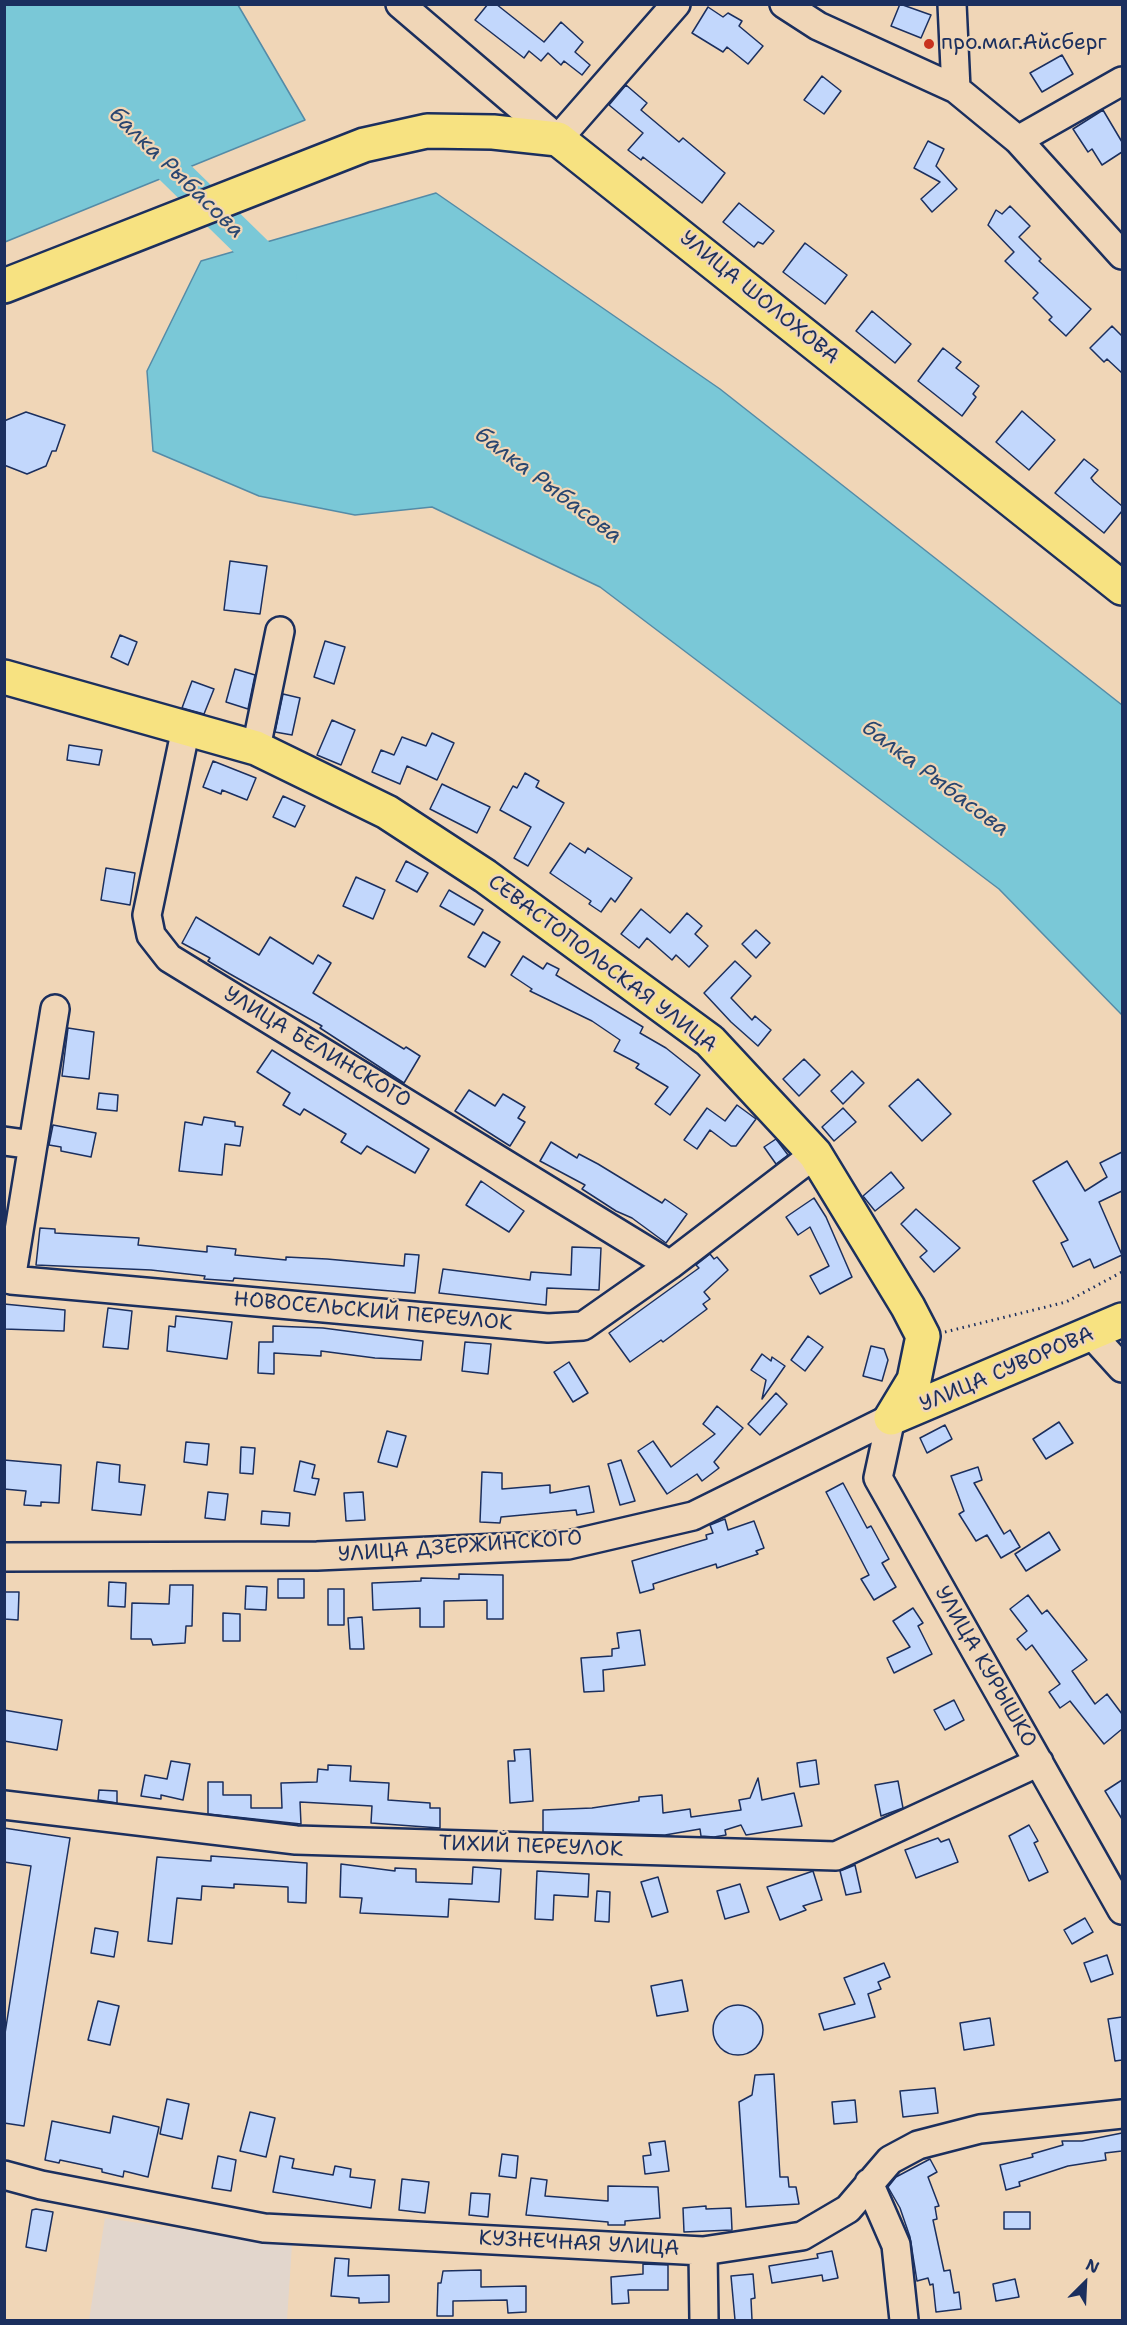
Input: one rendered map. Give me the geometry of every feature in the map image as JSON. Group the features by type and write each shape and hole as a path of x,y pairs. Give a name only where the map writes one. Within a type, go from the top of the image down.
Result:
{"main road":[{"path":"4,286 364,145 427,131 493,132 558,139"},
{"name":"УЛИЦА ШОЛОХОВА","path":"558,139 1122,588"},
{"name":"СЕВАСТОПОЛЬСКАЯ УЛИЦА","path":"4,677 256,748 387,812 485,876 590,951 710,1041 815,1154 908,1307 923,1336"},
{"name":"УЛИЦА СУВОРОВА","path":"891,1418 1092,1335 1122,1320"},
{"path":"891,1418 914,1380 923,1336"}],"street":[{"name":"УЛИЦА ШОЛОХОВА","path":"400,4 558,139"},
{"path":"558,139 676,4"},
{"path":"784,4 818,26 956,89 1018,140 1122,255"},
{"path":"952,4 956,89"},
{"path":"1018,140 1122,81"},
{"path":"256,748 280,631"},
{"name":"УЛИЦА БЕЛИНСКОГО","path":"186,728 147,915 151,935 169,958 670,1264"},
{"name":"НОВОСЕЛЬСКИЙ ПЕРЕУЛОК","path":"55,1009 11,1280 548,1328 583,1326 670,1264 815,1154"},
{"path":"4,1142 33,1145"},
{"path":"1092,1335 1122,1368"},
{"name":"УЛИЦА ДЗЕРЖИНСКОГО","path":"4,1557 317,1556 568,1545 693,1516 891,1418"},
{"name":"УЛИЦА КУРЫШКО","path":"891,1418 878,1478 1122,1910"},
{"name":"ТИХИЙ ПЕРЕУЛОК","path":"4,1805 296,1840 836,1856 1039,1762"},
{"name":"КУЗНЕЧНАЯ УЛИЦА","path":"4,2175 41,2185 264,2228 703,2251 802,2236 848,2209 890,2160 918,2145 980,2129 1122,2114"},
{"path":"869,2183 896,2245 904,2320"},
{"path":"703,2251 704,2320"}],"path":[{"path":"923,1336 992,1323 1066,1302 1122,1272"}],"shaded area":[{"path":"105,2218 292,2245 287,2320 89,2320"}],"water":[{"path":"5,4 238,5 305,120 5,242"},
{"path":"436,193 720,389 1122,705 1122,1015 999,889 600,587 432,507 355,515 259,496 153,451 147,371 201,261"}],"building":[{"path":"488,4 496,4 544,42 561,22 583,42 575,52 590,65 582,75 564,61 561,65 548,53 541,61 529,51 524,58 475,20"},
{"path":"900,4 931,15 921,38 891,26"},
{"path":"708,7 723,17 728,13 742,21 739,26 763,46 748,64 727,47 723,52 692,33"},
{"path":"1062,55 1073,74 1042,92 1030,73"},
{"path":"822,76 841,91 824,114 804,100"},
{"path":"626,85 647,103 641,110 679,142 683,138 725,173 702,203 643,157 641,160 628,150 643,133 609,105"},
{"path":"1103,110 1122,142 1122,152 1102,165 1092,149 1088,152 1073,129"},
{"path":"928,141 944,149 936,166 957,189 932,212 921,199 940,182 914,168"},
{"path":"739,203 774,231 763,244 758,242 754,247 723,222"},
{"path":"1010,206 1030,226 1019,237 1041,259 1039,261 1091,309 1066,336 1049,320 1052,317 1033,298 1038,293 1005,261 1014,252 988,225 996,210 1002,214"},
{"path":"805,243 847,275 825,304 783,272"},
{"path":"872,311 911,344 895,363 856,331"},
{"path":"1112,326 1122,336 1122,373 1107,359 1104,362 1090,348"},
{"path":"943,348 961,362 956,368 979,386 973,394 976,397 962,416 918,381"},
{"path":"1022,411 1055,440 1029,470 996,442"},
{"path":"26,412 65,425 56,451 52,451 46,466 27,474 4,465 4,421"},
{"path":"1084,459 1098,470 1091,478 1094,482 1122,506 1122,511 1104,533 1055,493"},
{"path":"230,561 267,566 260,614 224,610"},
{"path":"120,635 137,642 128,665 111,657"},
{"path":"325,641 345,647 334,684 314,677"},
{"path":"235,669 255,675 248,709 226,702"},
{"path":"192,681 214,689 204,714 182,708"},
{"path":"283,694 300,698 292,735 275,732"},
{"path":"332,720 355,730 341,765 317,755"},
{"path":"432,733 454,743 437,780 407,766 400,784 372,772 381,750 394,755 402,737 426,746"},
{"path":"69,745 102,750 99,765 67,760"},
{"path":"213,761 256,778 247,800 222,790 221,794 203,787"},
{"path":"525,773 539,781 536,787 564,803 528,866 514,858 531,827 500,810 513,786 517,788"},
{"path":"442,784 490,807 477,833 430,809"},
{"path":"283,796 305,806 295,827 273,817"},
{"path":"570,843 585,853 588,848 632,878 615,902 611,898 601,912 589,904 591,901 550,873"},
{"path":"406,861 428,873 417,892 396,881"},
{"path":"106,868 135,873 130,905 101,900"},
{"path":"356,877 385,890 373,919 343,906"},
{"path":"449,890 483,910 474,925 440,906"},
{"path":"641,909 670,933 687,913 702,926 695,934 708,946 689,967 676,955 672,960 647,938 639,948 621,934"},
{"path":"196,917 259,955 270,937 313,964 318,955 331,963 313,993 404,1049 406,1047 420,1056 404,1083 320,1028 322,1026 208,961 210,958 182,943"},
{"path":"756,930 770,943 756,958 742,944"},
{"path":"483,932 500,942 485,967 468,957"},
{"path":"523,956 543,969 547,963 559,969 556,975 643,1027 640,1033 666,1048 700,1075 670,1115 655,1104 668,1087 636,1068 639,1064 614,1051 620,1040 592,1021 530,991 532,989 511,975"},
{"path":"735,961 751,976 731,998 752,1020 755,1016 771,1030 758,1046 704,993"},
{"path":"68,1028 94,1032 89,1079 62,1076"},
{"path":"272,1050 429,1149 415,1173 367,1146 361,1154 341,1142 346,1134 304,1109 300,1115 283,1105 290,1093 257,1072"},
{"path":"804,1059 820,1075 799,1096 783,1079"},
{"path":"852,1071 864,1083 843,1104 831,1091"},
{"path":"918,1079 951,1114 922,1141 889,1106"},
{"path":"469,1090 495,1106 503,1094 525,1107 518,1118 525,1122 510,1146 455,1111"},
{"path":"99,1093 118,1095 117,1111 97,1109"},
{"path":"737,1105 756,1119 736,1146 731,1146 710,1130 697,1149 684,1140 707,1108 725,1121"},
{"path":"843,1108 856,1122 834,1141 822,1127"},
{"path":"204,1117 235,1122 235,1126 243,1127 240,1146 225,1144 222,1175 179,1171 185,1122 202,1125"},
{"path":"53,1125 96,1133 91,1157 61,1151 61,1147 49,1145"},
{"path":"776,1139 788,1155 776,1164 764,1147"},
{"path":"551,1142 577,1158 579,1154 598,1164 662,1203 665,1199 687,1214 666,1243 632,1218 616,1211 582,1189 585,1185 540,1161"},
{"path":"1122,1152 1122,1191 1099,1202 1122,1255 1094,1268 1090,1259 1073,1267 1061,1243 1068,1240 1033,1181 1067,1161 1085,1191 1107,1177 1100,1163"},
{"path":"891,1172 904,1188 875,1211 863,1196"},
{"path":"481,1181 524,1211 509,1232 466,1205"},
{"path":"814,1198 826,1217 852,1277 820,1294 810,1276 829,1266 810,1227 798,1235 786,1217"},
{"path":"916,1209 960,1248 934,1272 920,1257 927,1251 901,1224"},
{"path":"40,1228 55,1229 55,1233 139,1238 138,1245 207,1252 207,1246 236,1249 235,1255 286,1260 286,1257 327,1259 404,1266 405,1254 419,1255 415,1293 234,1278 233,1281 204,1279 205,1276 151,1270 36,1265"},
{"path":"572,1247 601,1248 599,1290 547,1288 546,1305 439,1293 443,1269 530,1280 531,1272 571,1275"},
{"path":"710,1254 714,1259 717,1257 728,1270 704,1292 710,1299 703,1304 707,1309 663,1342 661,1340 630,1362 609,1333 699,1268 696,1265"},
{"path":"4,1304 65,1310 64,1331 4,1329"},
{"path":"108,1308 132,1311 128,1349 103,1347"},
{"path":"176,1316 232,1322 227,1359 167,1351 169,1326 175,1327"},
{"path":"273,1326 323,1328 423,1341 421,1360 375,1358 321,1351 321,1356 274,1353 274,1374 258,1373 259,1342 273,1342"},
{"path":"808,1336 823,1347 805,1371 791,1360"},
{"path":"465,1342 491,1344 488,1374 462,1371"},
{"path":"871,1346 884,1349 888,1360 882,1381 863,1376"},
{"path":"762,1354 771,1361 772,1357 785,1366 762,1399 766,1380 751,1370"},
{"path":"569,1362 588,1393 573,1402 554,1372"},
{"path":"776,1393 787,1404 760,1435 748,1424"},
{"path":"717,1406 743,1428 714,1462 719,1468 702,1481 697,1474 667,1494 638,1451 653,1441 671,1467 715,1434 703,1424"},
{"path":"1059,1422 1073,1443 1046,1459 1033,1439"},
{"path":"945,1425 952,1439 927,1453 920,1438"},
{"path":"387,1431 406,1436 397,1467 378,1462"},
{"path":"186,1442 209,1444 207,1465 184,1462"},
{"path":"241,1447 255,1448 253,1474 240,1473"},
{"path":"4,1460 61,1465 59,1503 41,1502 41,1506 24,1505 26,1491 4,1489"},
{"path":"621,1460 635,1501 620,1505 608,1464"},
{"path":"300,1461 315,1465 312,1478 319,1479 315,1495 294,1491"},
{"path":"97,1462 120,1465 119,1482 145,1485 141,1515 92,1510"},
{"path":"978,1467 982,1480 974,1483 1004,1534 1010,1530 1020,1547 1001,1558 987,1535 976,1541 959,1514 964,1511 951,1476"},
{"path":"482,1472 502,1473 502,1489 550,1485 550,1493 589,1486 594,1512 577,1515 576,1510 501,1517 500,1523 480,1522"},
{"path":"843,1483 867,1528 871,1526 889,1559 882,1563 896,1587 874,1600 861,1579 869,1575 826,1492"},
{"path":"208,1492 228,1494 225,1520 205,1518"},
{"path":"363,1492 365,1520 346,1521 344,1493"},
{"path":"262,1511 290,1513 289,1526 261,1524"},
{"path":"725,1519 728,1530 754,1521 764,1548 756,1551 758,1554 717,1568 716,1564 653,1584 654,1589 640,1593 632,1561 707,1539 706,1535 713,1533 710,1525"},
{"path":"1049,1532 1060,1550 1026,1571 1015,1554"},
{"path":"459,1574 503,1575 503,1619 487,1619 487,1600 444,1601 444,1627 420,1627 420,1608 373,1610 372,1583 421,1581 421,1578 459,1579"},
{"path":"278,1579 304,1579 304,1598 278,1598"},
{"path":"109,1582 126,1583 125,1607 108,1606"},
{"path":"170,1585 193,1585 192,1626 186,1626 185,1643 153,1645 151,1639 131,1639 132,1603 169,1604"},
{"path":"246,1586 267,1587 266,1610 245,1609"},
{"path":"328,1589 344,1589 344,1625 328,1625"},
{"path":"4,1592 19,1592 18,1620 4,1619"},
{"path":"1028,1595 1042,1614 1047,1610 1087,1660 1072,1671 1095,1704 1107,1694 1122,1714 1122,1729 1104,1744 1070,1701 1060,1708 1049,1692 1060,1684 1032,1645 1026,1650 1017,1639 1027,1631 1010,1609"},
{"path":"913,1608 923,1623 918,1626 932,1654 894,1673 887,1658 910,1647 893,1621"},
{"path":"223,1613 240,1614 240,1641 223,1641"},
{"path":"362,1617 364,1649 350,1649 348,1618"},
{"path":"640,1630 645,1665 603,1670 604,1691 584,1692 581,1658 612,1656 612,1649 619,1648 617,1633"},
{"path":"954,1700 964,1720 945,1730 934,1710"},
{"path":"4,1710 62,1720 57,1750 4,1741"},
{"path":"530,1749 533,1801 510,1803 508,1761 515,1761 514,1750"},
{"path":"816,1760 819,1784 800,1787 797,1763"},
{"path":"171,1761 190,1764 183,1800 161,1795 161,1799 141,1796 145,1775 167,1779"},
{"path":"328,1765 351,1766 350,1781 389,1783 388,1800 430,1803 430,1808 440,1808 440,1828 371,1823 372,1806 300,1802 301,1824 208,1814 208,1782 223,1782 223,1795 251,1795 251,1808 282,1808 281,1783 317,1782 318,1769 328,1770"},
{"path":"758,1778 762,1800 794,1793 802,1826 746,1835 741,1825 725,1830 726,1835 714,1837 701,1836 700,1829 665,1835 543,1832 543,1810 592,1808 639,1801 639,1797 662,1795 663,1813 690,1809 691,1817 741,1810 739,1800 750,1798"},
{"path":"1122,1780 1122,1819 1105,1791"},
{"path":"898,1781 903,1808 881,1816 875,1785"},
{"path":"99,1790 117,1791 117,1803 98,1800"},
{"path":"1029,1825 1038,1841 1034,1843 1048,1872 1029,1881 1009,1836"},
{"path":"4,1828 70,1838 24,2126 4,2123 4,2040 31,1866 4,1862"},
{"path":"938,1838 941,1842 949,1839 958,1862 916,1878 905,1850"},
{"path":"211,1856 307,1863 306,1903 288,1902 288,1887 234,1884 234,1888 202,1886 201,1900 177,1898 172,1944 148,1941 157,1857 211,1861"},
{"path":"341,1864 395,1871 395,1868 416,1869 416,1882 472,1884 473,1867 501,1869 499,1902 449,1899 448,1917 360,1913 362,1898 340,1897"},
{"path":"855,1865 861,1892 846,1895 840,1871"},
{"path":"537,1871 589,1874 588,1897 554,1895 553,1920 535,1919"},
{"path":"813,1871 822,1900 803,1906 806,1910 780,1920 767,1887"},
{"path":"658,1877 668,1912 652,1917 641,1882"},
{"path":"740,1884 749,1912 725,1919 717,1891"},
{"path":"597,1891 610,1892 609,1922 595,1921"},
{"path":"1085,1918 1093,1932 1072,1944 1064,1930"},
{"path":"95,1928 118,1932 114,1957 91,1953"},
{"path":"1107,1955 1113,1974 1091,1982 1084,1963"},
{"path":"884,1963 890,1977 878,1982 881,1989 868,1994 875,2017 824,2030 819,2014 855,2004 844,1978"},
{"path":"682,1980 688,2011 657,2016 651,1986"},
{"path":"98,2001 119,2006 110,2045 88,2040"},
{"path":"738,2005 747,2007 758,2016 763,2030 761,2039 752,2050 738,2055 729,2053 718,2044 713,2030 715,2021 724,2010"},
{"path":"1122,2017 1122,2060 1115,2061 1108,2019"},
{"path":"990,2018 994,2045 964,2050 960,2023"},
{"path":"774,2074 780,2177 788,2177 789,2187 796,2187 799,2204 746,2207 739,2102 752,2095 755,2075"},
{"path":"935,2088 938,2113 903,2117 900,2091"},
{"path":"167,2099 189,2104 182,2139 160,2134"},
{"path":"855,2100 857,2122 834,2124 832,2102"},
{"path":"250,2112 275,2118 266,2157 240,2151"},
{"path":"113,2116 159,2127 148,2177 124,2171 123,2177 102,2172 102,2169 60,2160 59,2163 45,2160 52,2121 110,2133"},
{"path":"1122,2133 1122,2151 1105,2153 1106,2160 1068,2166 1019,2182 1020,2186 1006,2190 1000,2165 1033,2157 1032,2154 1063,2145 1062,2141 1082,2141"},
{"path":"665,2141 669,2171 645,2174 643,2156 651,2155 649,2143"},
{"path":"502,2154 518,2156 516,2178 499,2176"},
{"path":"218,2156 236,2160 231,2191 212,2188"},
{"path":"280,2156 294,2159 292,2168 333,2175 335,2166 351,2169 350,2177 375,2180 371,2208 273,2192"},
{"path":"930,2159 937,2172 928,2177 939,2206 935,2207 937,2219 933,2220 944,2271 950,2270 954,2293 959,2292 961,2309 936,2312 933,2284 930,2285 928,2278 917,2281 910,2237 900,2208 888,2187 896,2177"},
{"path":"531,2178 547,2180 545,2196 608,2201 608,2186 658,2187 660,2218 625,2221 625,2225 608,2225 608,2222 526,2215"},
{"path":"402,2179 429,2182 425,2213 399,2210"},
{"path":"471,2193 490,2194 488,2217 469,2215"},
{"path":"706,2206 706,2209 731,2208 732,2230 684,2232 683,2208"},
{"path":"32,2210 53,2212 46,2251 26,2247"},
{"path":"1004,2212 1030,2212 1030,2229 1004,2229"},
{"path":"832,2251 838,2278 823,2281 822,2275 772,2283 769,2266 818,2258 817,2254"},
{"path":"335,2258 349,2259 348,2276 389,2275 389,2302 359,2303 359,2298 331,2296"},
{"path":"643,2264 668,2265 668,2290 628,2290 629,2303 612,2304 611,2277 643,2274"},
{"path":"481,2270 481,2287 526,2286 526,2312 508,2313 507,2300 453,2301 453,2316 437,2316 438,2283 441,2283 443,2271"},
{"path":"753,2274 755,2298 751,2299 752,2320 735,2320 731,2276"},
{"path":"1015,2279 1019,2297 996,2301 993,2284"}],"waterway":[{"name":"балка Рыбасова","path":"145,143 281,276"}],"place":[{"name":"про.маг.Айсберг","path":"929,44"}]}
